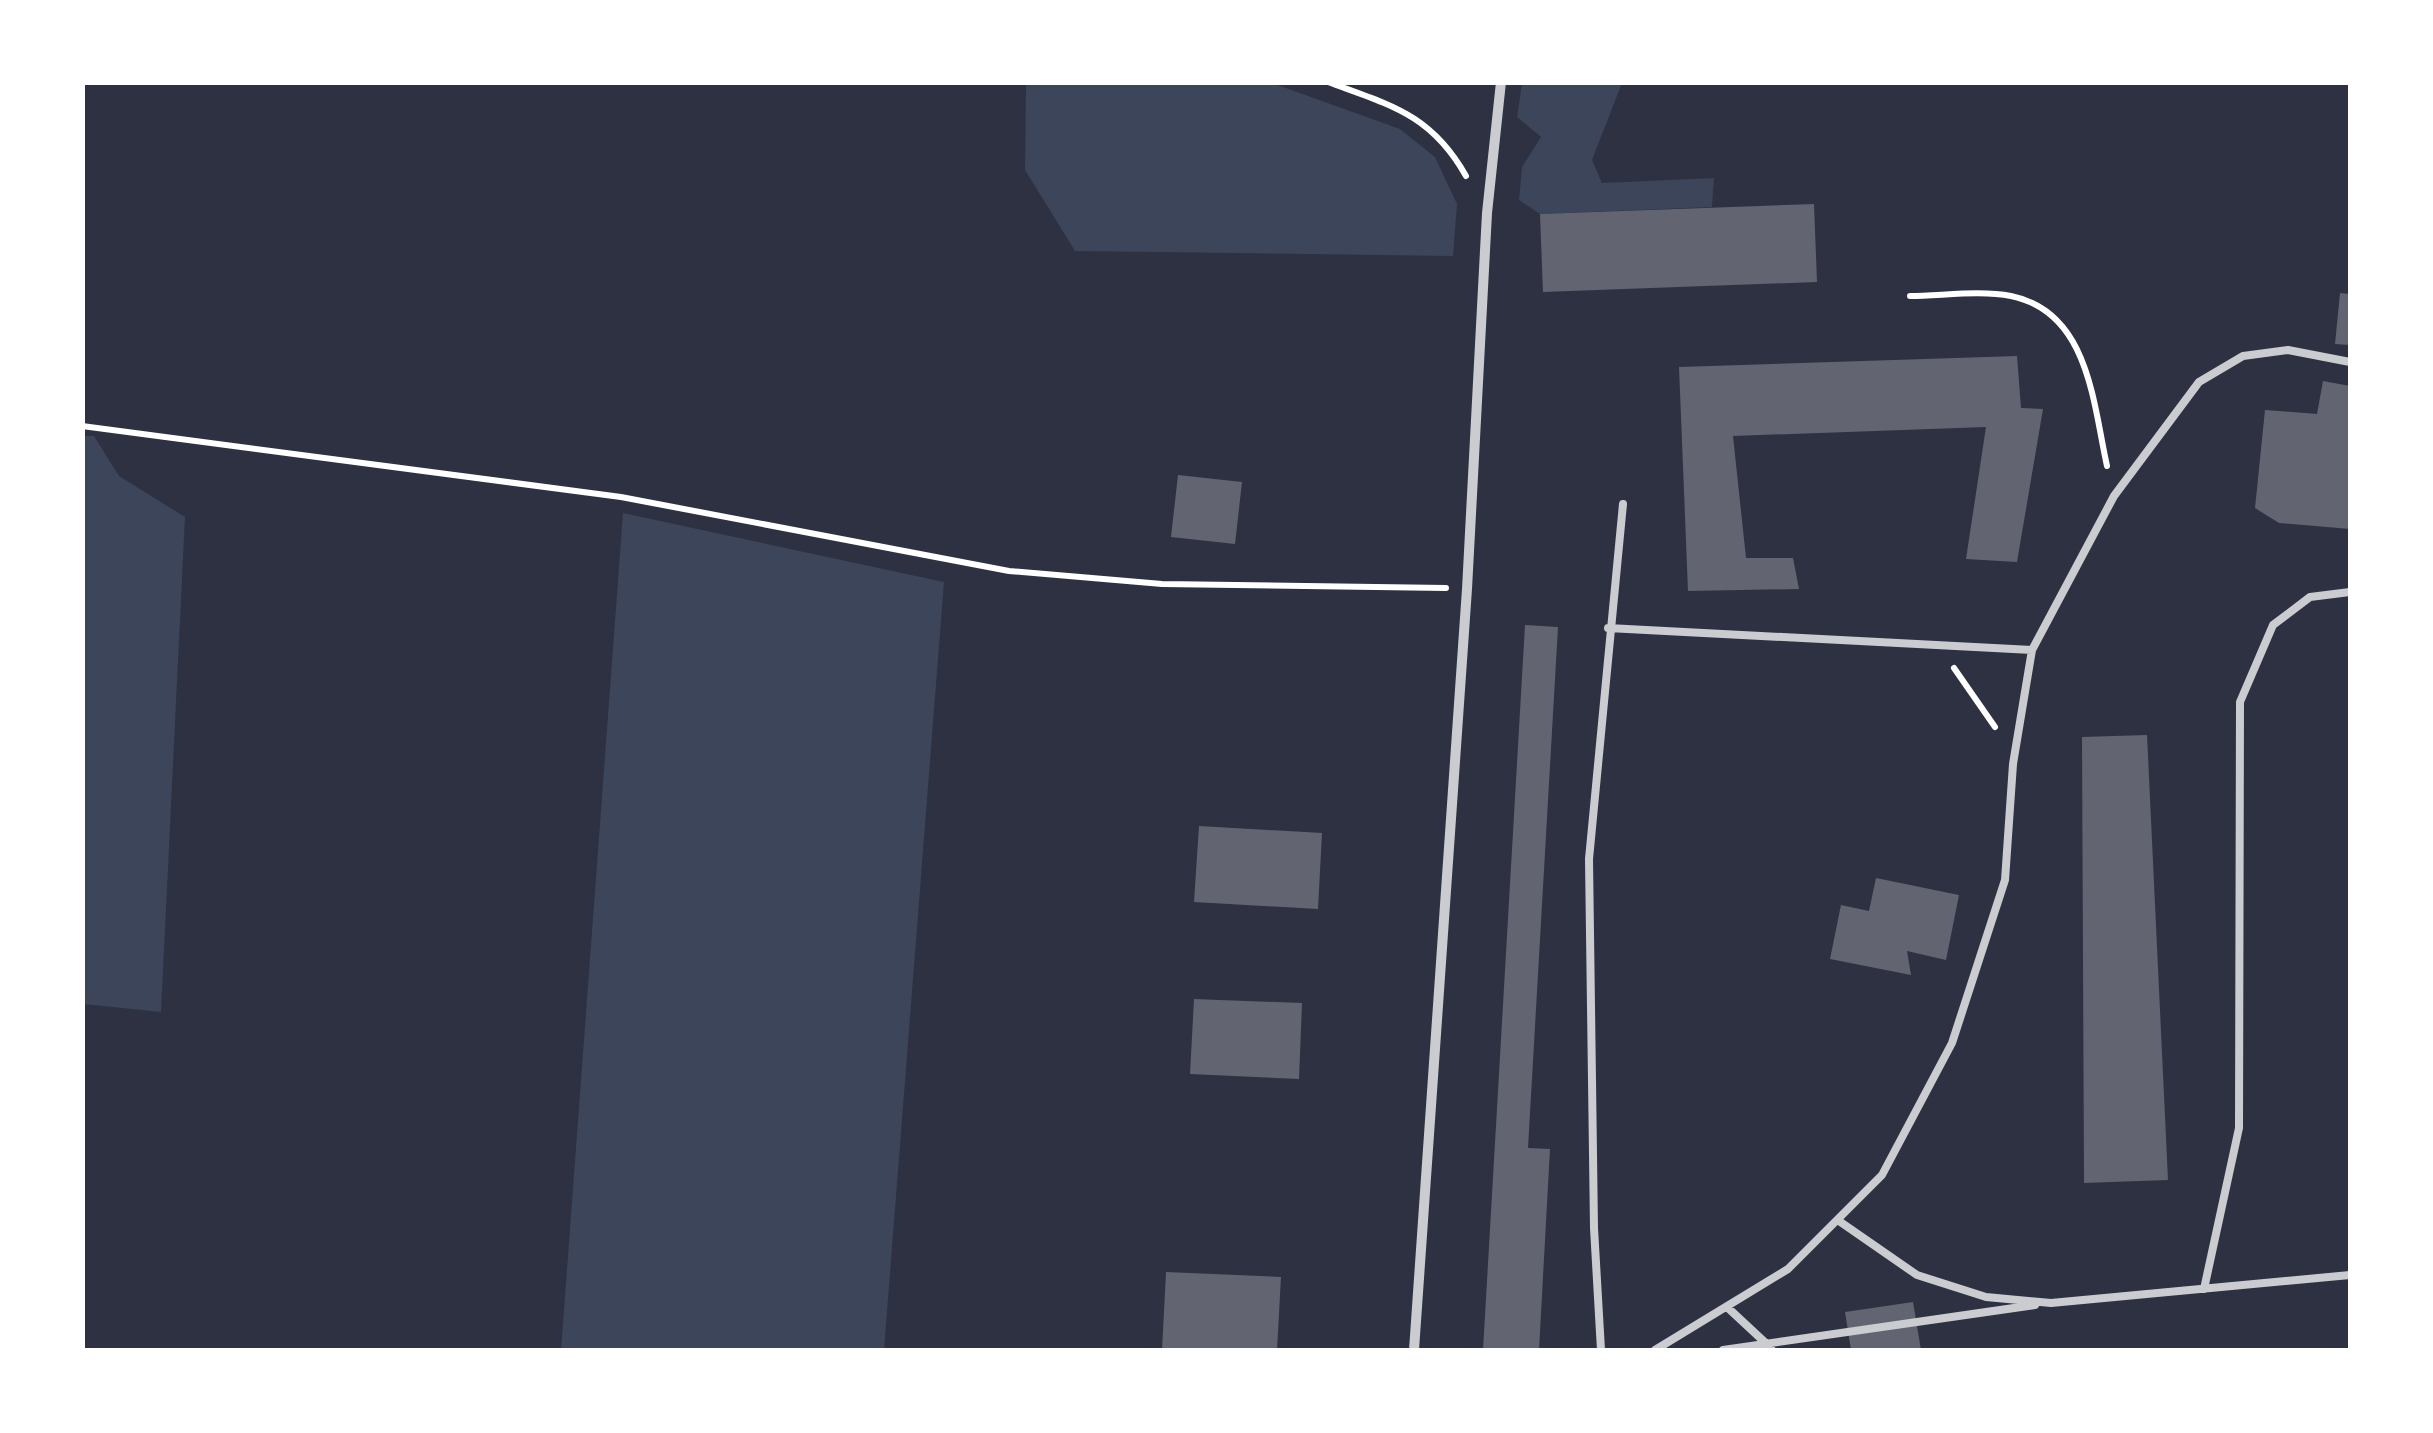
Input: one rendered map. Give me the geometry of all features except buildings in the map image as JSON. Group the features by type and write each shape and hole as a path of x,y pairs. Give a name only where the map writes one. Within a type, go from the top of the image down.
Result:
{"street":[{"path":"1414,1350 1467,588 1488,213 1501,82"}],"lane":[{"path":"1654,1350 1788,1270 1882,1175 1952,1043 2006,880 2013,764 2032,650 2114,496 2199,382 2242,356 2288,350 2350,362"},
{"path":"1600,1350 1594,1228 1590,859 1622,504"},
{"path":"2204,1288 2239,1128 2240,702 2273,625 2310,597 2350,592"},
{"path":"1608,628 2032,650"},
{"path":"1839,1221 1917,1276 1986,1297 2051,1303"},
{"path":"1723,1350 1771,1349 2051,1303 2350,1275"},
{"path":"1727,1307 1771,1349"}],"path":[{"path":"1328,82 1414,114 1456,158 1488,213"},
{"path":"1910,296 2011,296 2047,311 2080,346 2114,496"},
{"path":"82,426 621,497 1009,571 1162,584 1467,588"},
{"path":"1920,644 1958,671 1986,708 2013,764"}],"shaded area":[{"path":"1026,83 1272,83 1400,129 1435,157 1457,204 1453,256 1075,251 1025,170"},
{"path":"1522,83 1622,83 1592,160 1602,183 1714,178 1712,207 1540,214 1519,200 1522,167 1541,137 1517,117"},
{"path":"83,436 94,436 119,476 185,517 161,1012 83,1004"},
{"path":"623,513 944,582 884,1350 561,1350"}]}
